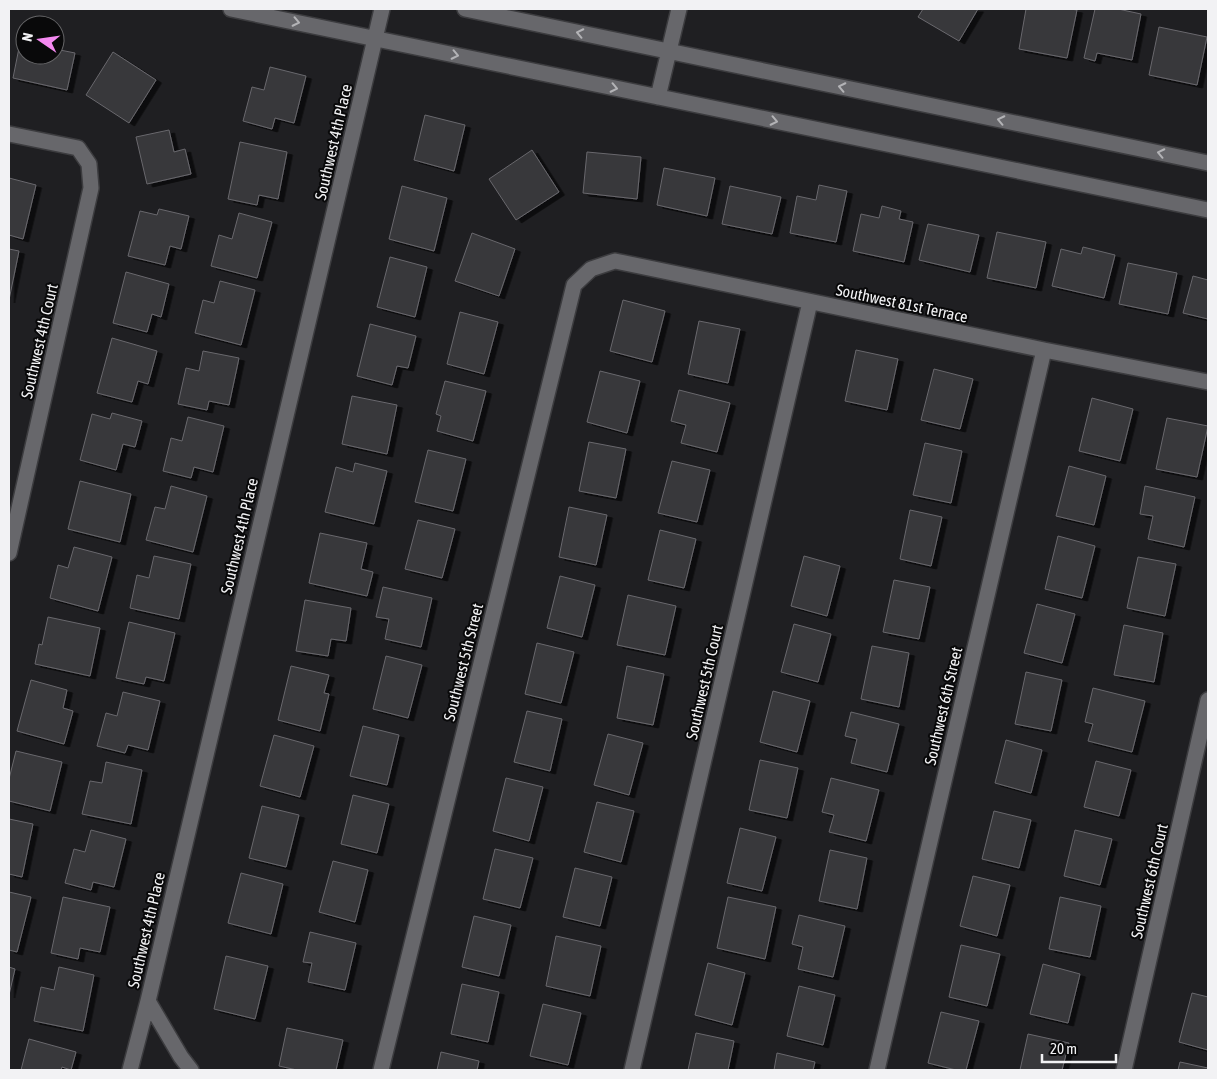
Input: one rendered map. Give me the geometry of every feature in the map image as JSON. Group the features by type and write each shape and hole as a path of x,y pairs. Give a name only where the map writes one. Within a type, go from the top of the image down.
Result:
{"street":[{"path":"231,9 1208,210"},
{"name":"Southwest 4th Place","path":"130,1070 148,1001 382,9"},
{"path":"465,9 1208,163"},
{"path":"658,97 679,9"},
{"name":"Southwest 4th Court","path":"9,134 78,148 89,164 91,188 9,553"},
{"name":"Southwest 81st Terrace","path":"591,269 615,261 1208,382"},
{"name":"Southwest 5th Street","path":"381,1070 574,285 591,269"},
{"name":"Southwest 5th Court","path":"632,1070 810,302"},
{"name":"Southwest 6th Street","path":"877,1070 1044,350"},
{"name":"Southwest 6th Court","path":"1124,1070 1208,700"},
{"path":"148,1001 181,1057 191,1070"}],"building":[{"path":"923,9 978,9 959,41 918,17"},
{"path":"1026,9 1077,10 1067,58 1019,49"},
{"path":"1095,9 1118,9 1141,14 1132,60 1097,53 1095,61 1084,58"},
{"path":"1159,27 1207,37 1197,85 1149,75"},
{"path":"65,51 75,53 67,90 13,78 16,65 65,65"},
{"path":"113,52 156,80 129,123 86,95"},
{"path":"270,67 306,76 294,123 275,118 272,129 243,121 252,87 264,90"},
{"path":"425,115 465,125 454,171 414,160"},
{"path":"169,130 174,152 185,149 191,174 147,184 136,137"},
{"path":"240,142 287,152 278,199 259,195 257,205 228,199"},
{"path":"532,150 559,192 516,220 489,179"},
{"path":"587,152 641,157 637,199 583,193"},
{"path":"664,168 715,178 707,216 657,205"},
{"path":"9,178 36,185 23,239 9,235"},
{"path":"819,185 847,191 836,242 790,233 797,196 816,200"},
{"path":"402,186 447,198 434,251 389,239"},
{"path":"730,186 781,197 772,234 722,224"},
{"path":"882,206 901,211 899,219 913,222 904,262 853,251 861,214 879,218"},
{"path":"159,209 189,216 181,249 170,246 165,265 128,256 140,211 157,215"},
{"path":"239,213 272,222 257,278 211,266 219,235 232,239"},
{"path":"928,224 979,235 970,272 919,260"},
{"path":"997,232 1046,242 1036,288 987,278"},
{"path":"472,233 515,249 499,296 455,281"},
{"path":"1083,247 1115,255 1104,298 1052,286 1061,249 1081,254"},
{"path":"9,249 19,251 9,300"},
{"path":"390,257 427,267 415,317 377,307"},
{"path":"1128,263 1177,273 1168,314 1119,304"},
{"path":"126,272 169,284 161,317 152,314 147,332 113,323"},
{"path":"1193,276 1208,280 1208,319 1183,313"},
{"path":"220,281 255,290 241,345 195,333 203,300 214,303"},
{"path":"623,300 665,311 652,362 610,351"},
{"path":"460,312 498,322 484,374 447,364"},
{"path":"699,321 740,329 728,383 688,374"},
{"path":"370,324 416,336 408,368 397,366 392,385 357,376"},
{"path":"112,338 157,351 148,384 138,381 132,402 97,393"},
{"path":"856,350 898,359 887,410 845,401"},
{"path":"203,351 239,358 229,405 209,401 207,410 178,404 186,368 199,371"},
{"path":"934,369 973,379 960,429 921,420"},
{"path":"600,371 640,381 627,433 587,422"},
{"path":"445,381 486,391 473,441 437,431 441,416 436,414"},
{"path":"679,390 730,403 717,452 681,443 686,425 671,421"},
{"path":"352,396 397,405 387,454 342,444"},
{"path":"1092,398 1133,409 1120,461 1079,451"},
{"path":"112,413 142,421 135,447 123,444 116,470 80,460 92,414 110,419"},
{"path":"188,417 224,426 213,472 194,467 191,478 163,471 171,438 182,441"},
{"path":"1167,418 1208,426 1197,477 1156,469"},
{"path":"589,442 626,449 616,498 579,491"},
{"path":"925,443 962,451 951,503 913,495"},
{"path":"428,450 466,459 453,511 415,502"},
{"path":"672,461 710,470 697,522 658,513"},
{"path":"355,463 387,471 374,524 325,512 336,467 353,472"},
{"path":"1069,466 1106,476 1094,525 1056,516"},
{"path":"80,481 131,494 120,542 68,529"},
{"path":"171,486 207,496 193,552 146,540 155,507 165,509"},
{"path":"1145,486 1195,497 1184,547 1148,539 1153,516 1140,514"},
{"path":"569,507 607,515 596,565 559,557"},
{"path":"910,510 942,517 931,566 900,559"},
{"path":"418,520 455,529 442,578 405,569"},
{"path":"660,530 696,539 684,588 648,580"},
{"path":"320,533 367,543 361,569 373,572 367,596 309,583"},
{"path":"1058,536 1095,546 1082,598 1045,589"},
{"path":"74,547 112,557 98,611 50,598 58,565 68,568"},
{"path":"154,556 191,564 179,619 130,608 137,575 149,578"},
{"path":"804,556 840,566 827,616 791,606"},
{"path":"1138,557 1176,564 1165,616 1127,608"},
{"path":"560,576 595,585 582,637 547,628"},
{"path":"894,580 930,587 919,639 883,632"},
{"path":"383,587 432,598 421,647 385,639 389,619 376,617"},
{"path":"628,595 676,606 665,655 617,645"},
{"path":"305,600 351,608 346,641 331,639 328,656 296,651"},
{"path":"1037,604 1075,614 1062,663 1024,653"},
{"path":"48,617 100,628 90,676 35,664 39,644 42,645"},
{"path":"129,622 175,633 164,681 146,677 144,684 116,678"},
{"path":"794,624 831,634 818,682 781,672"},
{"path":"1124,625 1163,633 1154,682 1114,675"},
{"path":"537,643 574,652 561,703 525,694"},
{"path":"872,646 909,653 899,707 861,699"},
{"path":"386,656 422,665 408,718 373,709"},
{"path":"291,666 329,675 324,693 329,694 320,731 278,720"},
{"path":"627,666 664,674 653,725 617,718"},
{"path":"1026,672 1062,680 1051,731 1015,724"},
{"path":"31,680 67,690 63,708 73,711 64,744 17,731"},
{"path":"1093,688 1145,701 1132,752 1088,741 1093,724 1085,722"},
{"path":"773,691 810,701 797,752 760,742"},
{"path":"123,692 160,701 148,750 128,745 125,753 97,746 106,713 117,716"},
{"path":"527,711 562,719 550,771 514,762"},
{"path":"851,712 899,724 887,772 851,763 857,739 845,736"},
{"path":"363,726 399,735 387,785 350,776"},
{"path":"608,734 643,743 629,795 594,785"},
{"path":"274,735 314,746 300,797 260,786"},
{"path":"1006,740 1042,750 1031,793 995,783"},
{"path":"16,751 62,762 50,811 9,801 9,779"},
{"path":"760,760 798,768 787,818 749,810"},
{"path":"1096,761 1131,770 1119,816 1084,807"},
{"path":"106,762 142,770 131,824 82,814 90,781 102,783"},
{"path":"506,778 543,787 529,841 493,831"},
{"path":"831,778 879,790 866,841 829,832 834,815 822,812"},
{"path":"353,795 389,804 377,853 341,844"},
{"path":"597,802 634,811 621,862 584,852"},
{"path":"262,806 299,815 286,867 249,858"},
{"path":"994,811 1031,820 1019,868 982,859"},
{"path":"9,819 33,824 22,877 9,874"},
{"path":"740,828 776,837 762,891 727,883"},
{"path":"91,830 126,839 114,887 93,882 91,890 65,883 74,849 85,852"},
{"path":"1075,830 1112,839 1100,885 1064,876"},
{"path":"495,849 533,858 520,908 483,899"},
{"path":"830,850 867,858 857,909 819,901"},
{"path":"333,861 368,870 355,922 319,912"},
{"path":"575,868 612,877 600,926 563,917"},
{"path":"241,873 283,884 271,934 228,923"},
{"path":"973,876 1010,885 997,936 960,926"},
{"path":"9,892 31,897 17,952 9,950"},
{"path":"63,897 110,907 100,952 80,948 78,959 51,953"},
{"path":"728,897 776,907 765,959 717,948"},
{"path":"1060,897 1101,906 1090,957 1049,949"},
{"path":"799,915 845,926 833,977 798,969 803,947 792,944"},
{"path":"474,916 511,925 499,976 462,967"},
{"path":"310,932 356,943 345,990 308,982 312,963 303,962"},
{"path":"556,936 601,946 590,996 546,986"},
{"path":"961,945 1000,954 987,1006 949,997"},
{"path":"226,956 268,966 255,1019 214,1009"},
{"path":"708,963 745,973 732,1025 695,1015"},
{"path":"1043,964 1080,974 1068,1023 1030,1014"},
{"path":"9,967 15,969 9,995"},
{"path":"59,967 94,975 83,1031 34,1021 41,987 54,990"},
{"path":"462,984 499,992 488,1042 451,1034"},
{"path":"799,986 835,995 823,1045 787,1036"},
{"path":"1192,993 1208,997 1208,1050 1179,1042"},
{"path":"543,1004 581,1013 568,1065 530,1056"},
{"path":"941,1012 979,1021 966,1070 956,1070 928,1063"},
{"path":"287,1028 343,1040 336,1070 297,1070 279,1066"},
{"path":"696,1033 734,1041 728,1070 688,1070"},
{"path":"1028,1034 1069,1043 1062,1070 1020,1070"},
{"path":"29,1039 76,1052 71,1070 62,1067 61,1070 21,1070"},
{"path":"441,1052 479,1061 477,1070 437,1070"},
{"path":"777,1053 815,1062 813,1070 774,1070"},
{"path":"1180,1062 1208,1068 1208,1070 1178,1070"}]}
